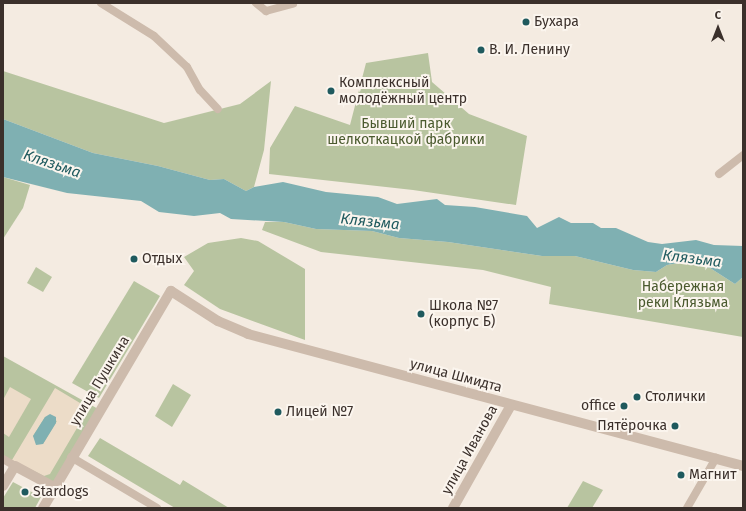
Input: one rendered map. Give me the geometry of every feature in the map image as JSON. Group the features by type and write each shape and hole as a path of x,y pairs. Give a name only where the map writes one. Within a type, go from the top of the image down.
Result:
{"street":[{"path":"101,3 154,36 187,66 200,90 218,109"},
{"path":"256,3 266,11 292,4"},
{"path":"719,174 743,155"},
{"name":"улица Шмидта","path":"171,291 218,321 248,334 511,406 743,466"},
{"name":"улица Пушкина","path":"43,508 71,457 171,291"},
{"name":"улица Иванова","path":"454,508 511,406"},
{"path":"71,457 157,508"},
{"path":"687,508 716,458"},
{"path":"3,459 54,487"},
{"path":"3,486 15,466"}],"green space":[{"name":"Бывший парк шелкоткацкой фабрики","path":"428,53 432,82 469,114 527,136 516,205 413,190 269,174 270,148 295,106 350,125 366,63"},
{"path":"3,71 164,123 240,104 271,81 264,150 254,187 246,191 224,179 210,180 158,166 93,153 3,119"},
{"path":"3,177 30,185 23,208 3,239"},
{"name":"Набережная реки Клязьма","path":"265,222 284,222 316,229 372,231 399,238 448,242 542,256 575,256 633,270 656,272 667,265 684,262 710,268 735,284 743,277 743,337 549,304 551,287 483,270 321,252 262,230"},
{"path":"241,238 258,241 305,269 305,340 220,309 184,285 194,271 184,257 208,243"},
{"path":"36,267 52,277 43,292 27,283"},
{"path":"134,281 160,296 99,398 72,383"},
{"path":"3,356 100,410 54,487 3,459"},
{"path":"173,384 191,395 172,427 155,416"},
{"path":"100,438 180,485 183,480 229,508 175,508 88,456"},
{"path":"583,481 603,490 592,508 567,508"},
{"path":"13,482 41,497 35,508 3,508 3,498"}],"shaded area":[{"path":"10,387 31,399 9,437 3,433 3,400"},
{"path":"55,388 85,406 87,411 50,474 44,476 12,460","holes":["45,417 57,421 43,444 33,436"]}],"water":[{"name":"Клязьма","path":"3,119 93,153 158,166 210,180 224,179 246,191 254,187 283,182 326,192 378,197 397,204 437,199 445,205 475,207 527,216 537,228 559,217 571,223 593,223 601,228 616,228 648,242 662,244 696,240 714,245 743,246 743,277 735,284 710,268 684,262 667,265 656,272 633,270 575,256 542,256 448,242 399,238 372,231 316,229 284,222 231,219 220,213 194,216 159,212 141,201 67,193 3,177"},
{"path":"50,414 56,417 56,423 43,444 36,445 33,436 45,417"}],"place":[{"name":"Бухара","path":"526,22"},
{"name":"В. И. Ленину","path":"481,50"},
{"name":"Комплексный молодёжный центр","path":"331,91"},
{"name":"Отдых","path":"134,259"},
{"name":"Школа №7 (корпус Б)","path":"421,314"},
{"name":"Столички","path":"637,397"},
{"name":"office","path":"624,406"},
{"name":"Лицей №7","path":"278,412"},
{"name":"Пятёрочка","path":"675,426"},
{"name":"Магнит","path":"681,475"},
{"name":"Stardogs","path":"25,492"}]}
